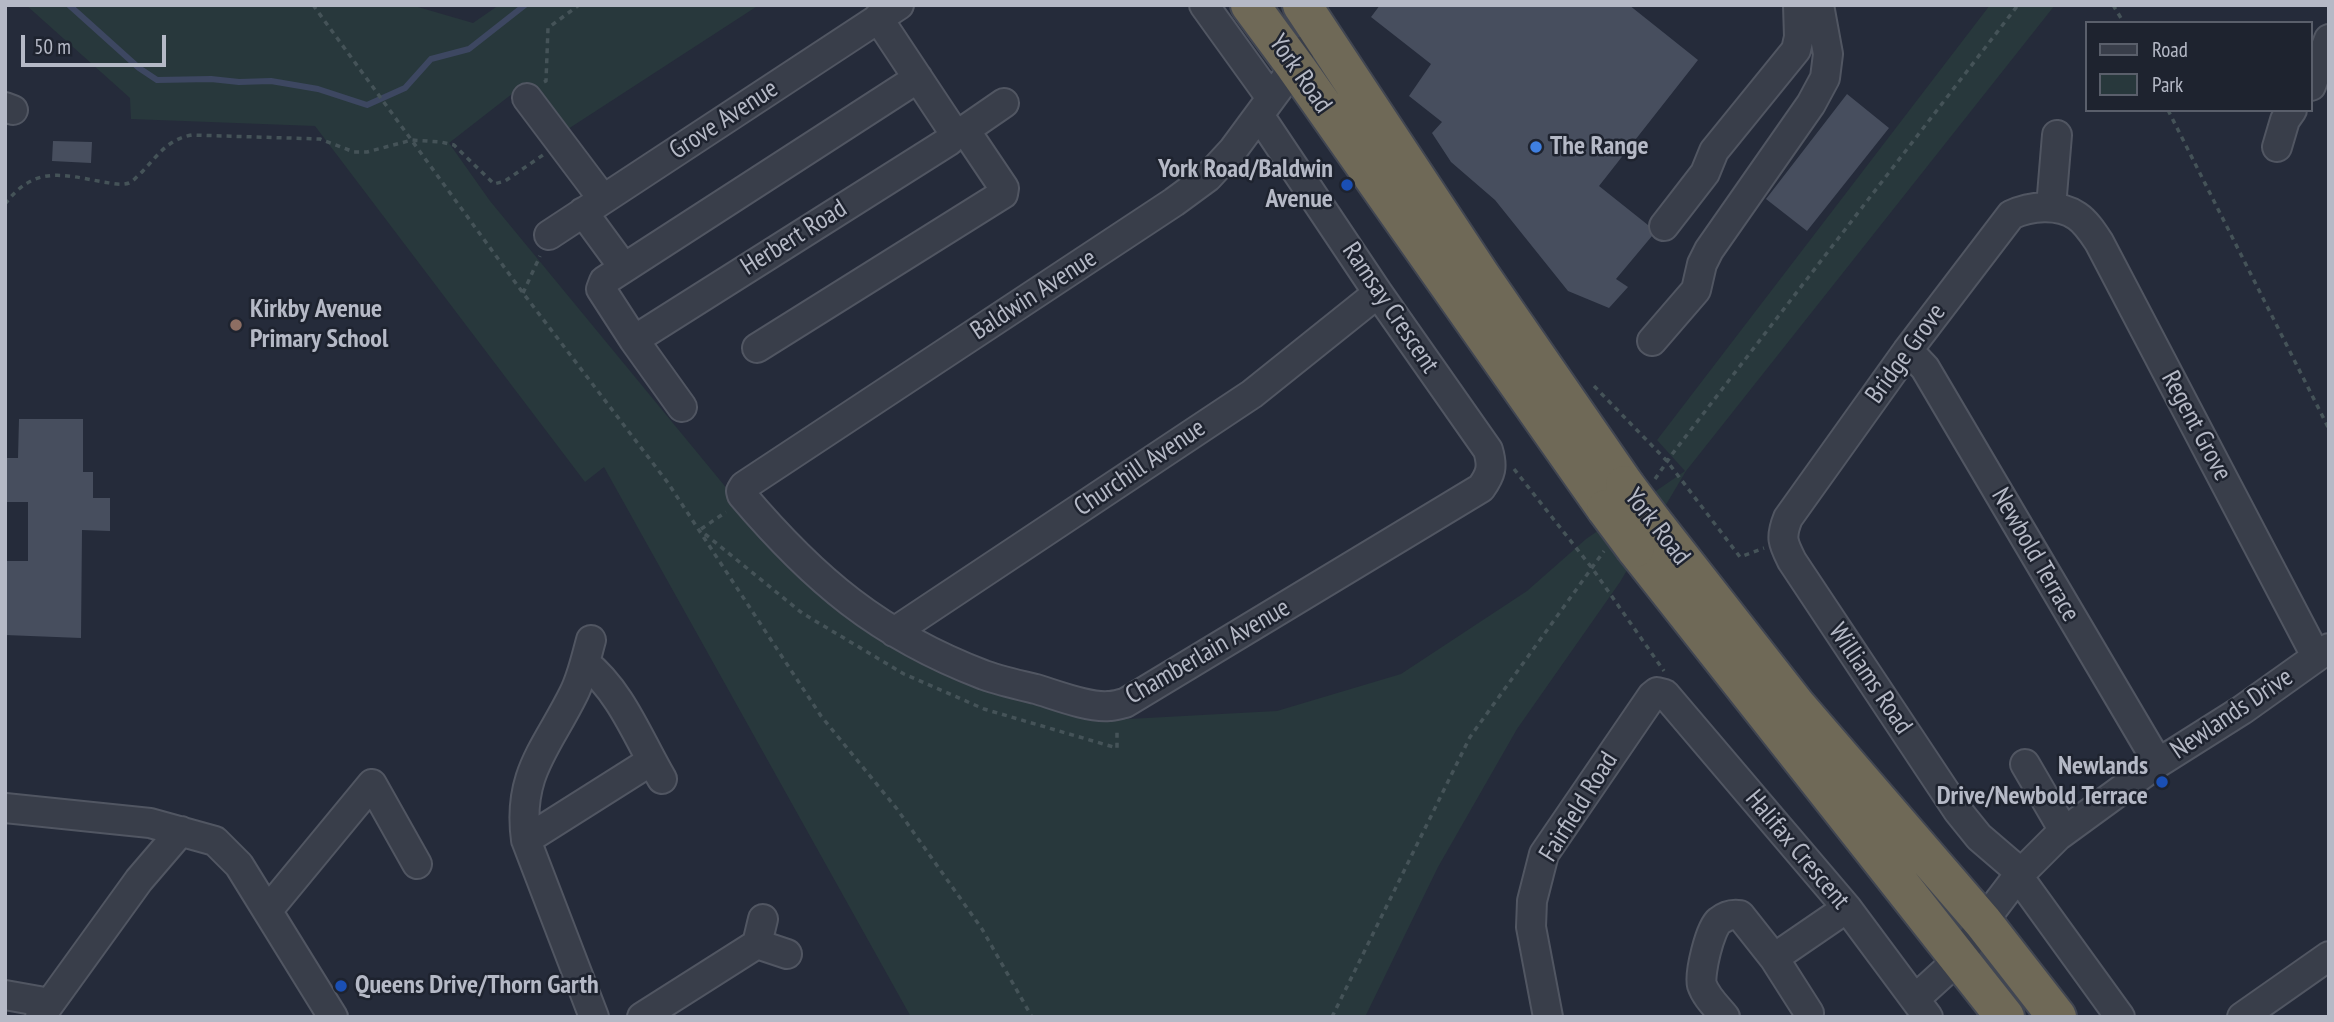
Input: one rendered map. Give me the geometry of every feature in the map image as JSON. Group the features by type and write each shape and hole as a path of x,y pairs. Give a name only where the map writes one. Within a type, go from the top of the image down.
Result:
{"highway":[{"name":"York Road","path":"1250,5 1448,287 1629,516 2005,1017"},
{"name":"York Road","path":"1312,10 1629,516 1983,922 2057,1017"}],"street":[{"name":"Ramsay Crescent","path":"1204,5 1378,293 1490,459"},
{"path":"1664,226 1705,173 1714,151 1796,50 1799,37 1798,5"},
{"path":"1652,341 1696,290 1702,264 1709,250 1811,104 1825,78 1828,54 1819,5"},
{"name":"Baldwin Avenue","path":"743,495 744,486 1208,177 1233,150 1295,66 1312,10"},
{"path":"757,348 1003,194 1004,188 951,128 918,78 888,12"},
{"name":"Grove Avenue","path":"550,235 888,12"},
{"path":"2313,81 2329,39"},
{"path":"682,407 601,289 604,281 918,78"},
{"path":"527,98 561,143 624,268"},
{"name":"Herbert Road","path":"634,340 1004,103"},
{"path":"2056,208 2057,135"},
{"name":"Bridge Grove","path":"1783,541 1783,530 1788,518 1908,350 2011,215 2024,208 2056,208"},
{"name":"Regent Grove","path":"2056,208 2076,215 2099,242 2322,652"},
{"name":"Churchill Avenue","path":"894,632 1252,394 1378,293"},
{"name":"Newbold Terrace","path":"1908,350 1926,368 2158,763"},
{"name":"Chamberlain Avenue","path":"743,495 786,545 826,584 857,609 894,632 937,655 987,676 1108,707 1125,703 1481,488 1489,478 1490,459"},
{"name":"Williams Road","path":"1783,541 1792,561 1958,811 1979,837 2019,874 2120,1017"},
{"path":"526,840 657,770 588,652 576,691 535,763 525,795 523,819 526,840 594,1017"},
{"name":"Newlands Drive","path":"1922,1008 2019,874 2064,831 2158,763 2242,710 2322,652"},
{"name":"Halifax Crescent","path":"1657,692 1665,694 1847,908 1922,1008"},
{"name":"Fairfield Road","path":"1548,1017 1531,927 1532,901 1544,854 1657,692"},
{"path":"2025,764 2064,831"},
{"path":"268,910 372,784 417,864"},
{"path":"5,808 150,822 215,841 239,865 332,1017"},
{"path":"5,995 45,1010 139,880 181,831"},
{"path":"1774,958 1847,908"},
{"path":"1725,1017 1702,986 1701,976 1713,929 1719,921 1734,914 1740,915 1774,958 1809,1013 1808,1017"},
{"path":"642,1017 760,932 787,954"},
{"path":"2242,1017 2329,957"}],"path":[{"path":"313,5 523,293 668,483 821,716 897,809 982,929 1031,1017"},
{"path":"527,98 546,81 548,29 579,5"},
{"path":"1332,1017 1470,737 1667,461 2018,5"},
{"path":"2113,5 2123,21"},
{"path":"2169,112 2329,429"},
{"path":"5,204 28,182 52,174 117,184 129,183 165,145 179,137 192,135 320,139 354,152 367,152 412,140 454,145 494,184 505,181 561,143"},
{"path":"523,293 550,235"},
{"path":"1490,459 1500,453 1592,568 1665,673 1657,692"},
{"path":"1667,461 1740,557 1783,541"},
{"path":"700,529 743,495"}],"green space":[{"path":"26,5 411,5 473,23 499,5 759,5 565,131 526,83 449,143 490,201 733,496 894,632 1108,707 1128,719 1277,711 1401,674 1527,591 1586,539 1685,471 1657,440 1990,5 2055,5 1686,471 1620,582 1517,729 1438,867 1365,1017 911,1017 604,467 585,482 315,126 131,119 130,98"}],"building":[{"name":"The Range","path":"1380,5 1629,5 1698,60 1599,186 1648,225 1652,236 1616,279 1628,287 1609,308 1568,291 1495,200 1451,162 1432,133 1442,122 1409,96 1431,64 1371,17"},
{"path":"1847,94 1889,128 1807,231 1766,199"},
{"path":"53,141 92,142 91,163 52,161"},
{"path":"19,419 83,419 83,472 93,472 93,498 110,498 110,531 82,530 81,638 5,635 5,561 28,561 28,502 7,502 7,458 18,458"}],"waterway":[{"path":"69,5 139,68 157,80 271,81 318,89 367,105 405,88 431,59 469,49 525,5"}],"place":[{"name":"The Range","path":"1536,147"},
{"name":"York Road/Baldwin Avenue","path":"1347,185"},
{"name":"Kirkby Avenue Primary School","path":"236,325"},
{"name":"Newlands Drive/Newbold Terrace","path":"2162,782"},
{"name":"Queens Drive/Thorn Garth","path":"341,986"}]}
